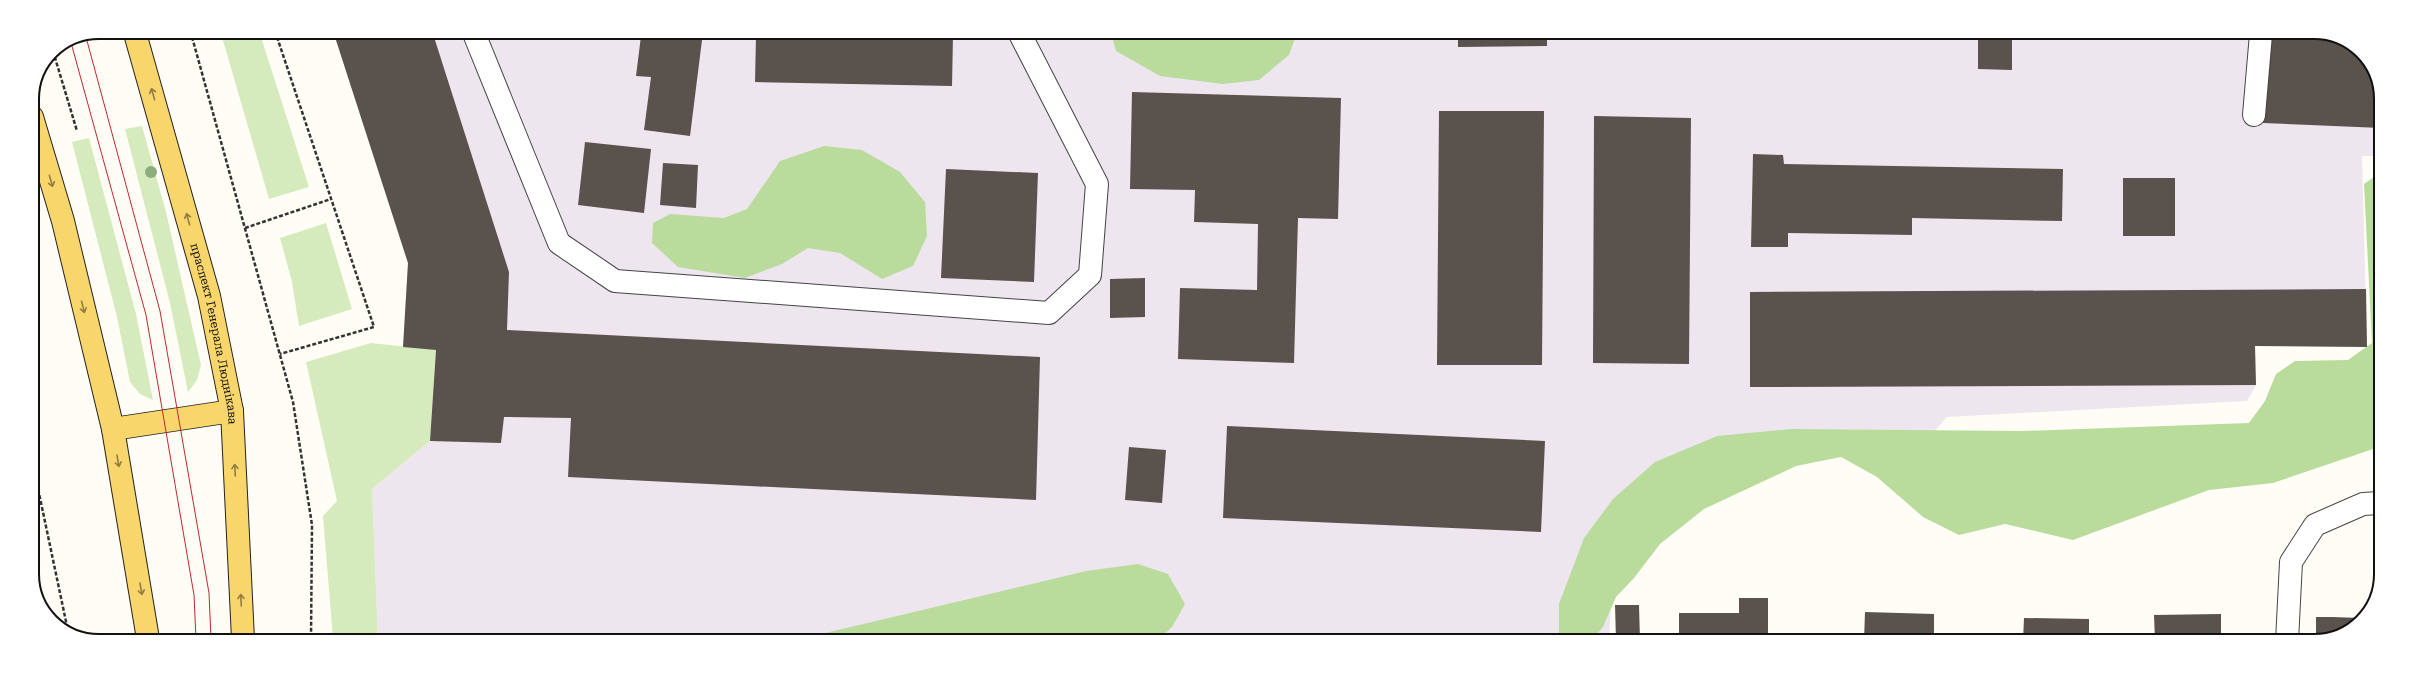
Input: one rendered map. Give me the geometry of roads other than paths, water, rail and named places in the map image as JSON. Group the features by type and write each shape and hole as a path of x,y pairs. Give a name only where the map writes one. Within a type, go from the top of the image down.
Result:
{"main road":[{"name":"праспект Генерала Люднікава","path":"137,39 209,296 232,411 243,634"},
{"path":"39,140 63,221 113,429 147,634"},
{"path":"113,429 232,411"}],"lane":[{"path":"476,39 559,243 615,281 1048,313 1090,275 1096,184 1023,39"},
{"path":"2254,115 2261,39"},
{"path":"2287,634 2291,562 2315,525 2363,504 2374,503"}],"tram line":[{"path":"87,40 160,311 209,593 211,634"},
{"path":"72,46 146,315 194,595 196,634"}]}
